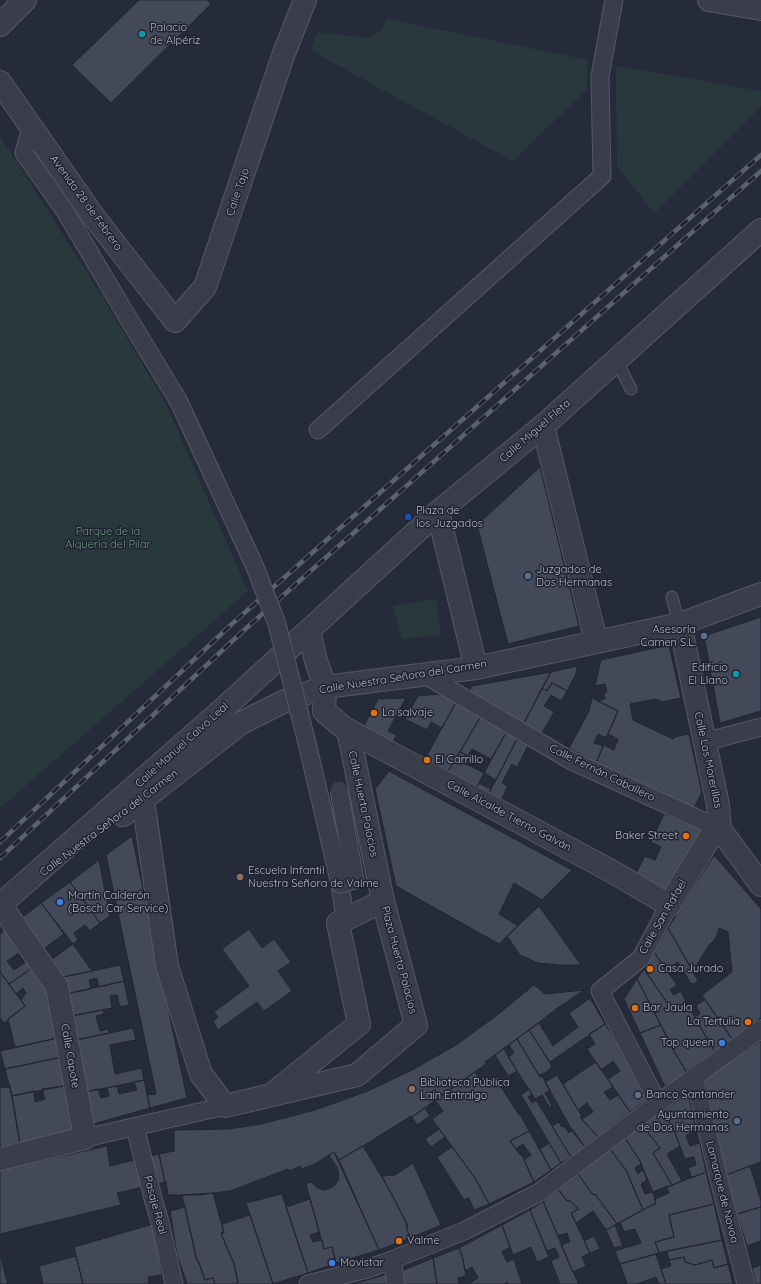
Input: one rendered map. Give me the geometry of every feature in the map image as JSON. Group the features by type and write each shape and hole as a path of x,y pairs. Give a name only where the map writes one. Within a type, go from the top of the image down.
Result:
{"street":[{"path":"0,25 25,0"},
{"name":"Calle Tajo","path":"284,54 290,0"},
{"name":"Calle Tajo","path":"175,321 205,287 284,54 305,0"},
{"path":"318,430 602,176 600,76 614,0"},
{"path":"709,0 761,9"},
{"name":"Avenida 28 de Febrero","path":"0,82 94,217 175,321"},
{"path":"31,127 24,153 65,211 179,402 255,567 277,624 340,884 345,919"},
{"name":"Calle Miguel Fleta","path":"309,631 438,512 543,426 761,230"},
{"path":"543,426 596,641"},
{"path":"438,512 476,668"},
{"name":"Calle Nuestra Señora del Carmen","path":"2,903 144,800 241,722 287,700 325,687 476,668 680,624 761,594"},
{"name":"Calle Las Morerillas","path":"680,624 718,805 720,829"},
{"path":"309,631 316,662 325,687"},
{"name":"Calle Manuel Calvo Leal","path":"2,903 145,778 309,631"},
{"name":"Calle Fernán Caballero","path":"425,675 570,760 720,829"},
{"name":"Calle Alcalde Tierno Galván","path":"325,687 324,711 348,730 613,872 669,905"},
{"path":"704,742 761,727"},
{"name":"Calle Huerta Palacios","path":"348,730 383,901"},
{"path":"0,1159 225,1106 201,1074 167,966 144,800 145,778"},
{"path":"339,790 355,880 340,884"},
{"path":"720,829 761,885"},
{"name":"Calle San Rafael","path":"658,1103 600,991 640,958 669,905 710,837 720,829"},
{"name":"Plaza Huerta Palacios","path":"225,1106 271,1095 357,1074 416,1025 383,901 338,923 359,1024 271,1095"},
{"name":"Calle Capote","path":"2,903 57,987 85,1138"},
{"path":"308,1284 367,1269 392,1260 464,1231 538,1193 761,1028"},
{"name":"Lamarque de Novoa","path":"694,1077 746,1284"},
{"name":"Pasaje Real","path":"135,1127 160,1222 174,1284"},
{"path":"392,1260 396,1284"}],"lane":[{"path":"616,360 631,388"},
{"path":"672,597 680,624"}],"green space":[{"path":"387,19 588,60 587,89 513,161 310,50 318,32 366,38 381,31"},
{"path":"616,66 761,91 761,106 654,213 617,166"},
{"name":"Parque de la Alquería del Pilar","path":"0,136 102,296 166,404 248,591 0,808"},
{"path":"436,599 441,635 402,639 393,606"}],"building":[{"name":"Palacio de Alpériz","path":"139,0 208,0 211,4 111,103 72,65"},
{"name":"Juzgados de Dos Hermanas","path":"540,467 579,626 508,644 477,525"},
{"name":"Edificio El Llano","path":"761,617 761,711 720,723 704,636"},
{"path":"669,645 681,698 662,702 656,699 630,704 633,720 673,739 675,737 689,734 702,792 694,808 596,763 604,745 614,750 618,739 608,734 618,711 598,701 605,699 604,693 607,692 605,684 595,686 601,660"},
{"path":"577,666 576,674 567,691 552,683 547,691 542,688 551,672"},
{"path":"551,672 524,723 468,692 472,686"},
{"path":"552,683 567,691 561,701 551,695 544,706 554,712 542,733 524,723 542,688 547,691"},
{"path":"441,694 456,702 442,728 431,722 427,730 405,719 418,696"},
{"path":"406,698 388,731 397,735 391,745 362,730 378,699"},
{"path":"592,698 618,711 606,738 598,734 594,743 603,746 596,763 569,748 589,711"},
{"path":"456,702 481,716 446,775 423,763"},
{"path":"481,716 507,731 491,759 472,749 468,756 460,752"},
{"path":"507,731 518,737 496,780 484,773"},
{"path":"518,737 529,744 517,767 512,764 502,783 508,786 499,804 487,797"},
{"path":"460,752 468,756 464,763 484,773 475,791 446,775"},
{"path":"389,771 572,870 542,900 514,883 499,914 518,926 499,944 396,886 375,789"},
{"path":"479,783 491,789 487,797 475,791"},
{"path":"664,814 704,831 665,894 634,877 645,856 655,860 661,847 651,842"},
{"path":"132,836 187,1098 150,1108 147,1095 156,1094 106,855"},
{"path":"714,855 761,909 761,1018 732,1039 702,995 732,972 728,932 719,928 716,938 709,945 693,971 668,928"},
{"path":"99,860 110,916 100,923 70,882"},
{"path":"70,882 100,923 90,931 85,925 74,933 78,940 73,944 41,903"},
{"path":"41,903 64,934 42,950 19,920"},
{"path":"539,906 581,965 538,963 520,955 507,936"},
{"path":"668,928 698,981 693,984 691,984 678,962 666,970 654,952"},
{"path":"6,929 22,951 7,961 14,970 27,961 32,968 9,984 0,972 0,934"},
{"path":"249,929 262,948 274,939 291,962 278,971 292,991 264,1011 257,1002 218,1030 213,1021 218,1017 214,1012 249,986 222,949"},
{"path":"73,944 92,971 63,977 51,960"},
{"path":"654,952 677,985 670,990 674,995 681,991 686,1002 672,1010 644,969"},
{"path":"120,965 124,981 99,987 97,978 89,980 91,989 66,994 63,977"},
{"path":"32,968 47,989 58,1038 15,1047 8,1019 25,1006 21,1000 26,993 23,988 16,994 9,984"},
{"path":"644,969 672,1010 686,1002 715,1052 686,1071 675,1053 637,979"},
{"path":"0,972 25,1006 4,1023 0,1018"},
{"path":"637,979 661,1025 640,1033 624,999"},
{"path":"124,981 129,1005 120,1007 117,995 110,996 112,1008 71,1016 66,994"},
{"name":"Biblioteca Pública Laín Entralgo","path":"534,985 545,994 584,990 560,1006 485,1062 486,1064 412,1117 411,1116 339,1160 334,1152 315,1164 301,1169 301,1166 289,1171 288,1169 230,1191 198,1195 168,1195 159,1154 174,1151 174,1130 229,1129 261,1124 315,1110 368,1091 414,1069 456,1045 496,1016"},
{"path":"590,998 605,1024 550,1062 529,1030 539,1023 553,1046 578,1027 569,1013"},
{"path":"705,1000 732,1039 715,1052 694,1017 700,1014 696,1005"},
{"path":"103,1010 104,1014 96,1016 100,1031 108,1029 109,1033 76,1040 71,1016"},
{"path":"605,1024 652,1096 630,1112 608,1079 620,1071 613,1061 601,1070 587,1049 595,1044 589,1034"},
{"path":"661,1025 686,1071 670,1086 664,1085 640,1033"},
{"path":"133,1028 136,1040 110,1045 115,1074 142,1068 144,1080 86,1092 76,1040"},
{"path":"529,1030 552,1066 547,1072 539,1075 517,1039"},
{"path":"58,1038 62,1057 5,1069 0,1051"},
{"path":"517,1039 540,1077 542,1076 550,1090 545,1093 552,1106 550,1108 542,1095 535,1099 508,1057 514,1053 509,1045"},
{"name":"Ayuntamiento de Dos Hermanas","path":"761,1041 761,1162 726,1175 704,1079"},
{"path":"504,1049 517,1071 508,1076 495,1055"},
{"path":"62,1057 69,1085 12,1096 5,1069"},
{"path":"596,1062 613,1087 604,1092 610,1100 618,1095 630,1112 598,1137 582,1119 593,1112 587,1103 578,1110 563,1084"},
{"path":"475,1072 483,1083 494,1076 519,1115 520,1114 529,1131 510,1141 521,1156 522,1155 534,1182 489,1204 475,1178 432,1119 443,1111 435,1100"},
{"path":"557,1075 582,1116 580,1117 598,1137 585,1147 573,1132 545,1082"},
{"path":"144,1080 150,1108 93,1124 86,1092 98,1089 101,1098 109,1096 107,1088 117,1086 119,1094 137,1090 134,1082"},
{"path":"69,1085 77,1131 20,1143 12,1096 34,1091 35,1102 45,1099 42,1089"},
{"path":"10,1087 20,1143 1,1147 0,1088"},
{"path":"529,1089 532,1095 528,1097 532,1103 536,1100 571,1157 561,1163 521,1095"},
{"path":"688,1094 696,1129 686,1136 690,1146 700,1143 706,1172 692,1178 688,1168 696,1165 694,1157 685,1159 664,1110"},
{"path":"425,1108 430,1116 417,1125 412,1117"},
{"path":"664,1110 680,1146 667,1154 682,1181 672,1185 653,1153 660,1148 642,1125"},
{"path":"559,1122 569,1133 573,1130 585,1147 571,1157 552,1126"},
{"path":"642,1125 660,1148 653,1153 672,1185 653,1192 640,1161 625,1138"},
{"path":"439,1129 445,1137 431,1147 425,1139"},
{"path":"529,1131 551,1170 534,1182 524,1160 531,1155 523,1144 516,1149 510,1141"},
{"path":"625,1138 640,1161 641,1164 635,1168 638,1174 643,1170 647,1180 641,1184 645,1194 653,1192 656,1203 643,1210 626,1170 610,1149"},
{"path":"549,1143 561,1163 551,1170 540,1149"},
{"path":"107,1146 110,1166 159,1154 165,1182 117,1193 121,1205 0,1234 0,1170"},
{"path":"363,1146 389,1189 408,1226 406,1226 410,1238 379,1250 339,1160"},
{"path":"452,1147 475,1178 489,1204 474,1210 469,1198 464,1200 437,1157"},
{"path":"610,1149 626,1170 643,1210 617,1224 578,1174"},
{"path":"334,1152 379,1250 336,1263 332,1247 324,1249 306,1184 311,1182 316,1187 323,1190 334,1186 338,1181 339,1175 337,1167 329,1155"},
{"path":"413,1163 441,1225 410,1238 406,1226 408,1226 382,1176 395,1175"},
{"path":"750,1166 761,1201 761,1207 737,1214 726,1175"},
{"path":"706,1172 714,1204 669,1215 674,1237 655,1242 659,1253 620,1264 615,1251 641,1243 635,1229 624,1232 620,1222 656,1203 655,1199 669,1193 667,1187"},
{"path":"578,1174 617,1224 606,1230 593,1211 576,1223 571,1213 579,1209 570,1201 567,1201 558,1189"},
{"path":"558,1189 567,1201 570,1201 579,1209 571,1213 590,1253 582,1257 586,1266 573,1272 561,1245 570,1242 567,1233 558,1236 543,1201"},
{"path":"213,1193 224,1233 221,1233 233,1260 238,1282 236,1284 215,1284 213,1278 205,1280 198,1260 197,1261 182,1195"},
{"path":"282,1194 308,1273 273,1284 246,1203"},
{"path":"310,1199 319,1232 310,1235 313,1242 322,1240 324,1249 332,1247 336,1263 308,1273 286,1207"},
{"path":"543,1201 579,1284 560,1284 551,1261 559,1257 555,1248 547,1251 530,1210"},
{"path":"714,1204 722,1240 659,1253 655,1242 674,1237 669,1215"},
{"path":"185,1207 197,1261 198,1260 205,1280 213,1278 215,1284 187,1284 177,1255 170,1211"},
{"path":"761,1207 761,1241 747,1246 737,1214"},
{"path":"530,1210 549,1257 537,1262 531,1247 513,1255 502,1225"},
{"path":"250,1215 273,1284 236,1284 238,1282 233,1260 221,1233 224,1233 222,1224"},
{"path":"160,1222 155,1230 162,1275 148,1277 149,1284 83,1284 74,1247"},
{"path":"502,1225 510,1247 502,1252 507,1262 514,1259 522,1284 508,1284 507,1282 504,1284 468,1284 478,1278 472,1267 465,1271 459,1248"},
{"path":"615,1225 623,1246 614,1248 606,1230"},
{"path":"594,1236 600,1249 590,1253 584,1241"},
{"path":"722,1240 728,1264 714,1268 712,1260 695,1265 685,1262 684,1257 669,1260 667,1251"},
{"path":"459,1248 463,1259 466,1276 458,1278 459,1284 437,1284 433,1258"},
{"path":"0,1252 5,1275 8,1284 0,1284"},
{"path":"656,1254 666,1284 659,1284 656,1277 637,1284 627,1284 620,1264"},
{"path":"76,1256 83,1284 43,1284 39,1266"},
{"path":"684,1257 685,1262 695,1265 712,1260 714,1268 728,1264 733,1284 666,1284 661,1269 671,1266 669,1260"},
{"path":"433,1258 437,1284 401,1284 399,1272"},
{"path":"761,1265 761,1284 756,1284 752,1268"},
{"path":"388,1274 390,1284 353,1284"}],"railway":[{"path":"0,842 233,623 761,155"},
{"path":"0,858 242,632 761,171"}],"place":[{"name":"Palacio de Alpériz","path":"142,34"},
{"name":"Plaza de los Juzgados","path":"408,517"},
{"name":"Juzgados de Dos Hermanas","path":"528,576"},
{"name":"Asesoría Camen S.L.","path":"704,636"},
{"name":"Edificio El Llano","path":"736,674"},
{"name":"La salvaje","path":"374,713"},
{"name":"El Carrillo","path":"427,760"},
{"name":"Baker Street","path":"686,836"},
{"name":"Escuela Infantil Nuestra Señora de Valme","path":"240,877"},
{"name":"Martín Calderón (Bosch Car Service)","path":"60,902"},
{"name":"Casa Jurado","path":"650,969"},
{"name":"Bar Jaula","path":"635,1008"},
{"name":"La Tertulia","path":"748,1022"},
{"name":"Top queen","path":"722,1043"},
{"name":"Biblioteca Pública Laín Entralgo","path":"412,1089"},
{"name":"Banco Santander","path":"638,1095"},
{"name":"Ayuntamiento de Dos Hermanas","path":"737,1121"},
{"name":"Valme","path":"399,1241"},
{"name":"Movistar","path":"332,1263"}]}
